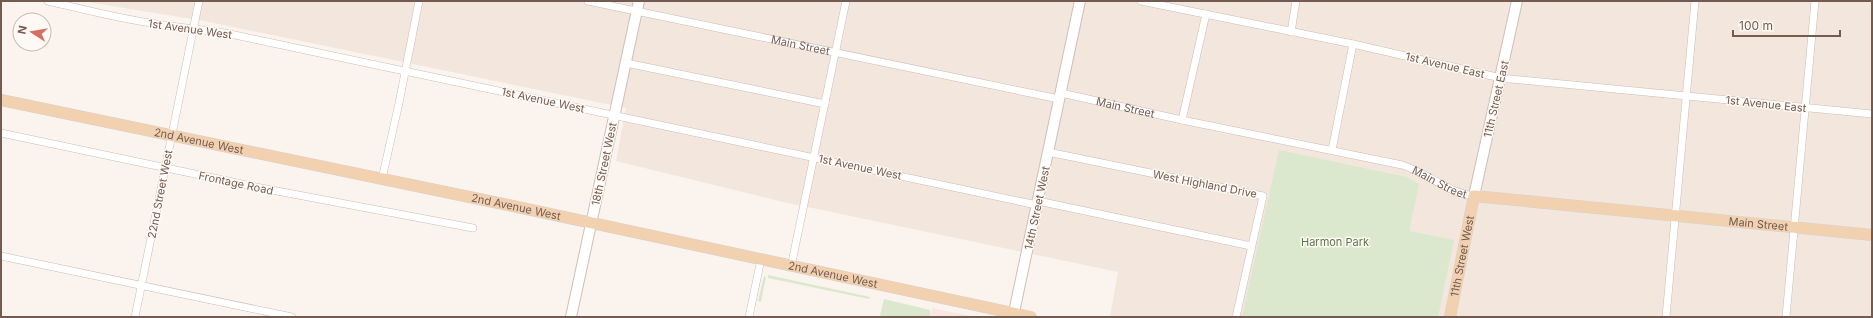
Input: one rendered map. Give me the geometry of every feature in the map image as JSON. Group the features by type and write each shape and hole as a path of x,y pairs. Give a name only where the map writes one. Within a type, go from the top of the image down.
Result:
{"main road":[{"name":"2nd Avenue West","path":"1,100 592,223 1013,315 1030,317"},
{"name":"Main Street","path":"1474,196 1872,236"},
{"name":"11th Street West","path":"1450,317 1474,196"}],"street":[{"name":"1st Avenue West","path":"48,1 149,23 230,34 814,158 1251,246"},
{"name":"22nd Street West","path":"135,317 199,1"},
{"path":"382,179 419,1"},
{"name":"Main Street","path":"588,1 835,53 1332,150 1415,169 1460,195 1474,196"},
{"name":"18th Street West","path":"571,317 639,1"},
{"path":"790,267 846,1"},
{"name":"14th Street West","path":"1013,315 1080,1"},
{"name":"1st Avenue East","path":"1141,1 1353,44 1502,78 1872,114"},
{"path":"1291,32 1296,1"},
{"name":"11th Street East","path":"1474,196 1502,78 1517,1"},
{"path":"1666,317 1695,1"},
{"path":"1786,317 1815,1"},
{"path":"1182,120 1206,14"},
{"path":"1332,150 1353,44"},
{"path":"626,63 824,104"},
{"name":"Frontage Road","path":"1,133 261,188 473,228"},
{"name":"West Highland Drive","path":"1048,152 1263,196 1236,317"},
{"path":"1,256 292,317"},
{"path":"749,317 761,259"},
{"path":"1450,317 1455,317"}],"shaded area":[{"path":"82,1 1872,1 1872,317 1110,317 1118,272 779,201 616,161 626,108 204,21"},
{"path":"932,308 976,317 930,317"}],"green space":[{"name":"Harmon Park","path":"1279,150 1406,177 1419,184 1409,231 1454,240 1438,317 1242,317"},
{"path":"768,275 870,297 869,299 768,278"},
{"path":"764,276 766,277 761,302 758,301"},
{"path":"884,299 930,310 930,317 882,317 880,315"}]}
